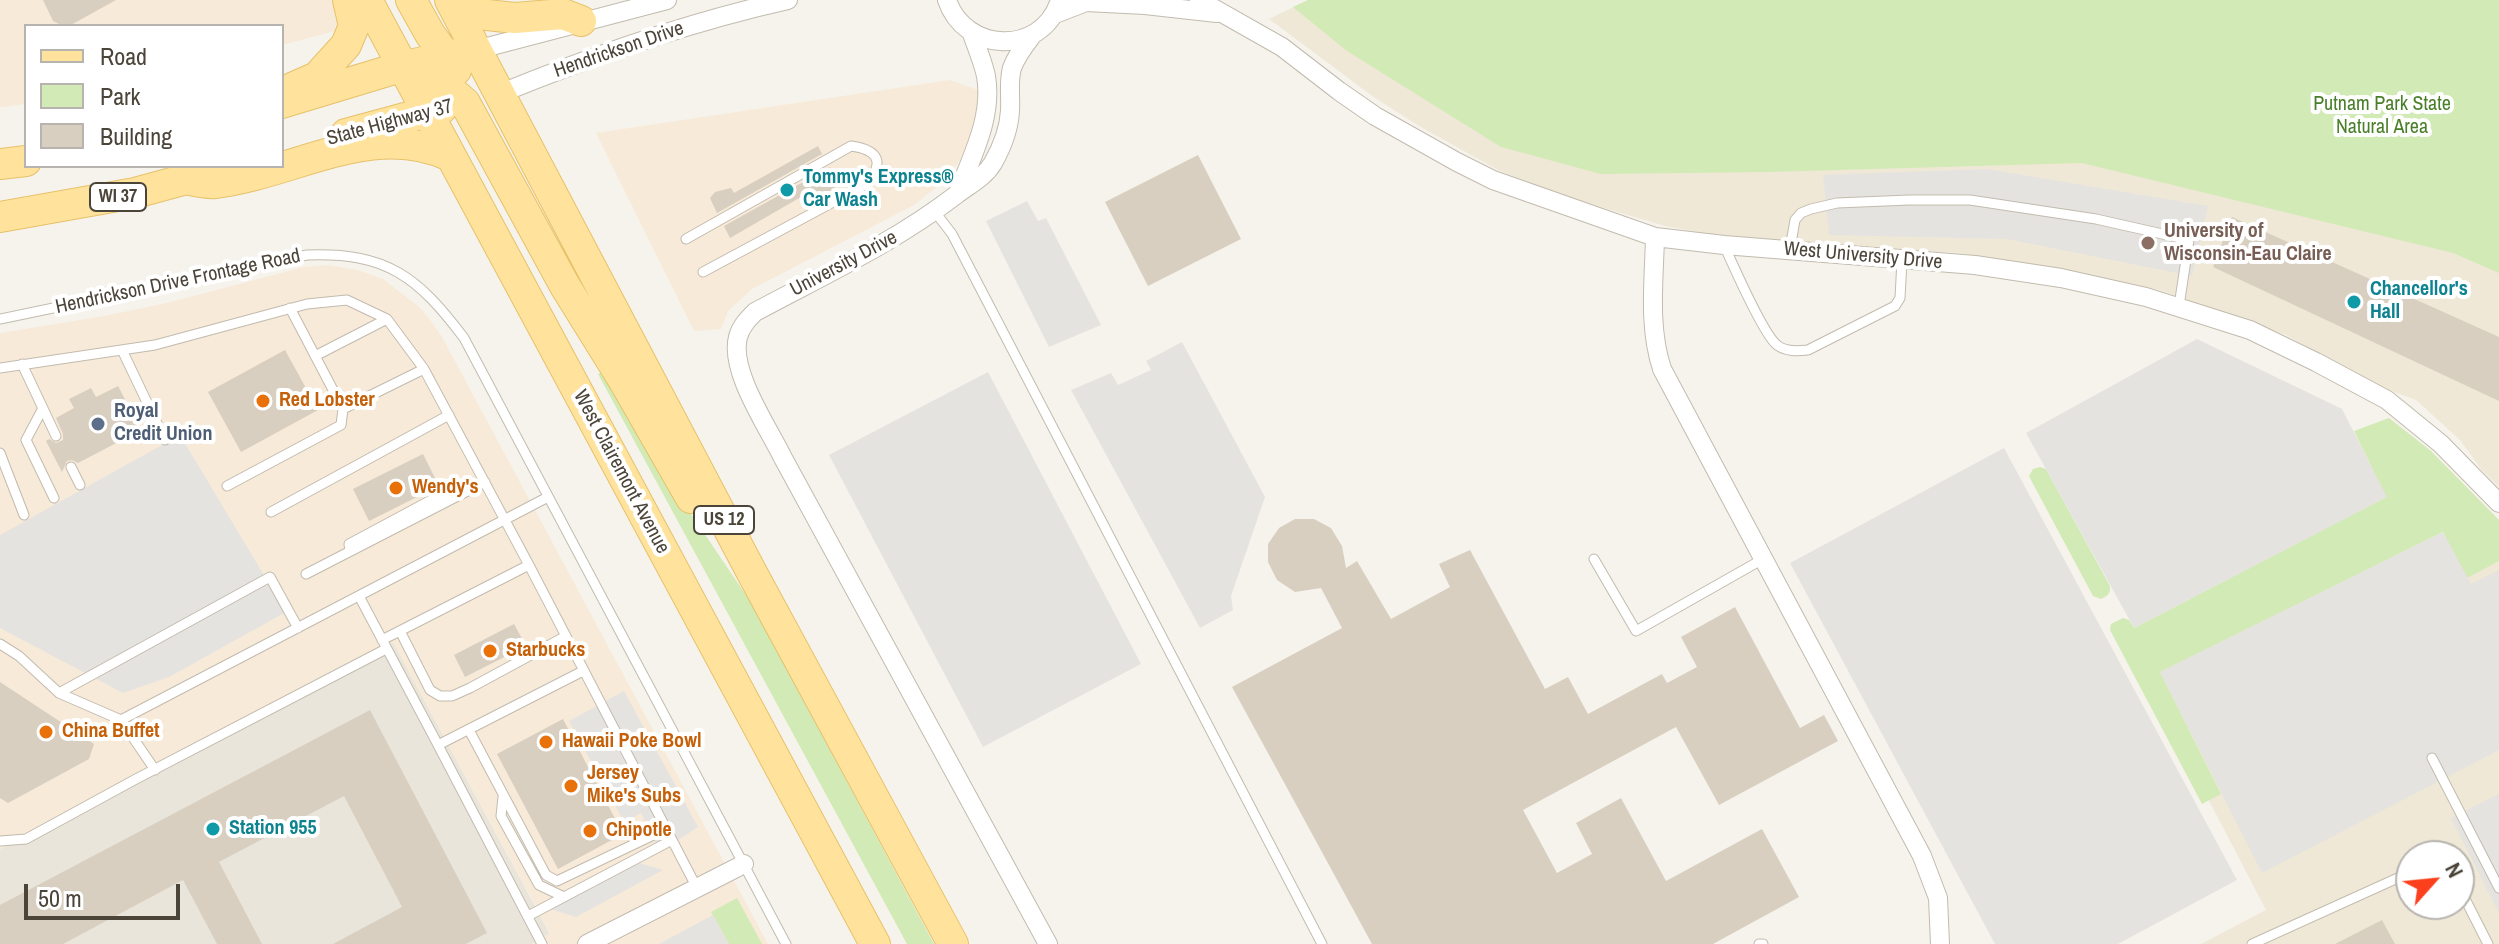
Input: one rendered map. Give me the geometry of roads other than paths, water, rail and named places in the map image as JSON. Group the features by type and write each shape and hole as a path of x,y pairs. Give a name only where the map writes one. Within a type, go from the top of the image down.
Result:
{"main road":[{"path":"284,91 317,77 346,45 354,26 348,0"},
{"name":"West Clairemont Avenue","path":"367,0 875,944"},
{"path":"411,0 430,34 461,54"},
{"name":"US 12","path":"450,0 461,54 499,94 752,573 953,944"},
{"path":"461,0 478,14 515,18 563,14 581,21"},
{"path":"284,102 401,67 461,54"},
{"path":"401,67 421,72 451,90 465,103 565,286 624,381 687,493 752,573"},
{"name":"State Highway 37","path":"284,151 426,111 499,94"},
{"path":"284,165 364,145 408,145 434,149 450,156"},
{"path":"0,164 24,161"},
{"name":"WI 37","path":"0,217 122,196 226,168"},
{"path":"185,179 212,183 272,168"}],"street":[{"name":"Hendrickson Drive","path":"461,54 667,0"},
{"name":"Hendrickson Drive","path":"499,94 729,13 788,0"},
{"name":"West University Drive","path":"1199,0 1282,47 1375,116 1457,162 1493,180 1655,237 1975,265 2061,278 2179,306 2250,330 2387,400 2441,444 2499,503"},
{"path":"944,2 972,34 1010,41 1031,37"},
{"name":"West University Drive","path":"1058,7 1086,2 1220,14"},
{"name":"University Drive","path":"1048,944 783,458 741,376 736,354 742,326 755,312 903,232 983,177 1000,148 1010,112 1013,66 1031,37 1058,7"},
{"name":"University Drive","path":"958,193 984,124 986,78 972,34"},
{"path":"1655,237 1653,327 1662,369 1922,856 1938,898 1940,944"},
{"path":"587,944 744,864"}],"lane":[{"path":"686,239 851,146 873,152 877,163 876,173 865,185 703,272"},
{"path":"1790,249 1795,220 1811,209 1837,203 1970,200 2096,219 2189,240 2179,306"},
{"path":"935,212 952,234 1322,944"},
{"path":"1724,245 1763,324 1777,345 1794,352 1808,350 1895,306 1900,298 1902,260"},
{"name":"Hendrickson Drive Frontage Road","path":"0,319 140,292 280,260 331,254 377,263 418,285 438,304 464,338 786,944"},
{"path":"0,368 155,345 307,304 347,300 387,319 424,369 697,888"},
{"path":"227,486 341,425 343,409 290,308"},
{"path":"315,356 387,319"},
{"path":"122,350 165,440"},
{"path":"22,364 56,436"},
{"path":"343,409 424,369"},
{"path":"43,408 26,440 54,498"},
{"path":"271,512 449,415"},
{"path":"0,453 24,515"},
{"path":"71,467 80,485"},
{"path":"306,574 485,482"},
{"path":"121,720 548,497"},
{"path":"1594,559 1636,631 1763,559"},
{"path":"0,841 26,839 384,644 400,631 529,565"},
{"path":"59,693 270,577 298,628"},
{"path":"359,596 542,944"},
{"path":"400,631 430,690 440,696 452,696 470,688 566,636"},
{"path":"0,644 19,656 59,693 121,720 155,770"},
{"path":"438,745 583,671"},
{"path":"469,730 546,875 557,881 666,829"},
{"path":"2432,758 2499,888"},
{"path":"503,797 501,816 539,885 564,897"},
{"path":"528,916 672,840"},
{"path":"2252,944 2395,879"},
{"path":"2475,918 2488,944"}],"place":[{"name":"Tommy's Express® Car Wash","path":"787,190"},
{"name":"University of Wisconsin-Eau Claire","path":"2148,243"},
{"name":"Chancellor's Hall","path":"2354,302"},
{"name":"Red Lobster","path":"263,401"},
{"name":"Royal Credit Union","path":"98,424"},
{"name":"Wendy's","path":"396,488"},
{"name":"Starbucks","path":"490,651"},
{"name":"China Buffet","path":"46,732"},
{"name":"Hawaii Poke Bowl","path":"546,742"},
{"name":"Jersey Mike's Subs","path":"571,786"},
{"name":"Station 955","path":"213,829"},
{"name":"Chipotle","path":"590,831"}],"park label":[{"name":"Putnam Park State Natural Area","path":"2382,116"}]}
